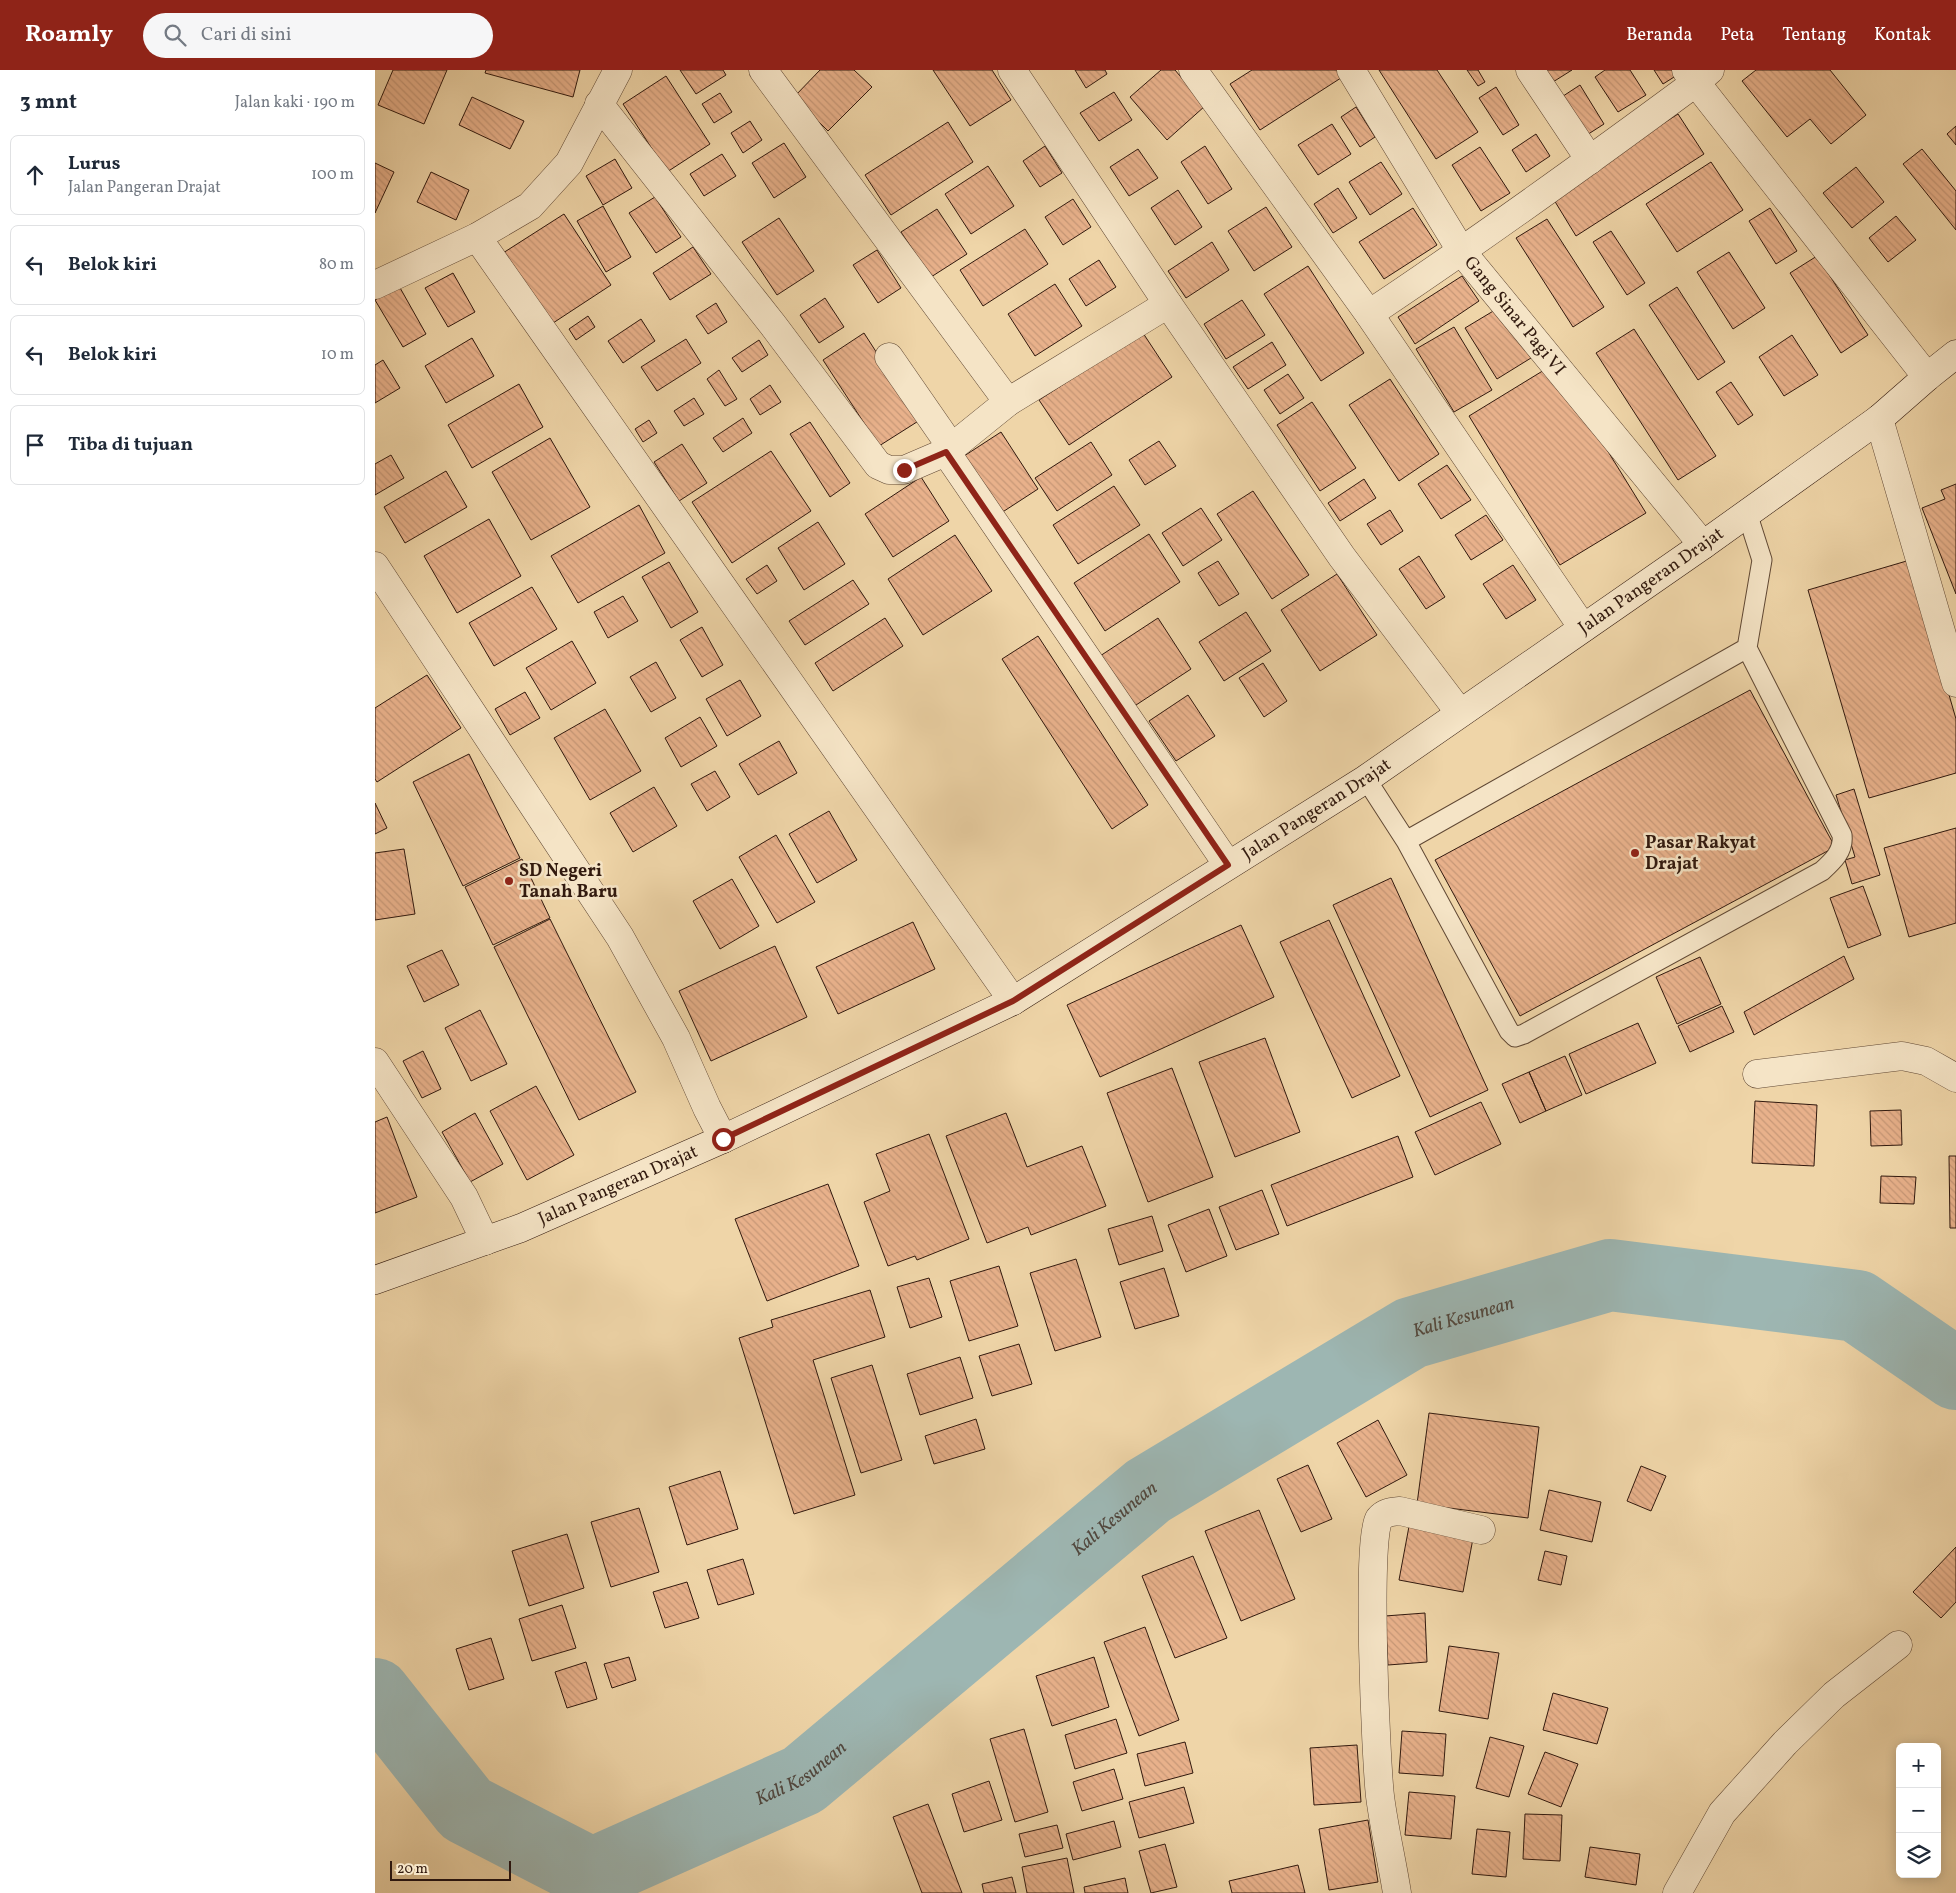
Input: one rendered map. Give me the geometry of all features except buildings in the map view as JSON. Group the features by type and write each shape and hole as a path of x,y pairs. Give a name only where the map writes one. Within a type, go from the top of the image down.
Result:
{"street":[{"path":"375,285 477,237 530,206 569,163 618,70"},
{"path":"763,70 1008,402"},
{"path":"1012,70 1168,304 1342,557 1460,713"},
{"path":"1193,70 1369,314 1583,628"},
{"name":"Gang Sinar Pagi VI","path":"1351,70 1462,252 1703,545"},
{"path":"1530,70 1590,160"},
{"path":"1369,314 1462,252 1590,160 1697,74 1927,377"},
{"path":"599,104 773,325 878,465 889,470 904,470 949,450 1008,402 1168,304"},
{"path":"477,237 1013,1001"},
{"name":"Jalan Pangeran Drajat","path":"375,1280 521,1228 723,1139 1013,1001 1366,779 1703,545 1879,420 1956,354"},
{"path":"889,357 949,450 1228,865"},
{"path":"1879,420 1956,683"},
{"path":"375,566 620,937 676,1038 723,1139"},
{"path":"1757,1074 1902,1056 1926,1061 1956,1078"},
{"path":"375,1062 464,1197 485,1241"},
{"path":"1397,1893 1380,1796 1374,1682 1373,1611 1376,1529 1379,1520 1388,1512 1400,1511 1481,1530"},
{"path":"1677,1893 1722,1813 1785,1742 1834,1695 1898,1645"}],"lane":[{"path":"1366,779 1407,841 1509,1031 1515,1037 1524,1034 1822,871 1839,853 1843,844 1842,835 1747,648 1762,560 1747,513"},
{"path":"1407,841 1747,648"}],"waterway":[{"name":"Kali Kesunean","path":"375,1694 466,1809 592,1874 803,1780 1148,1491 1411,1333 1610,1275 1857,1306 1956,1374"}],"place":[{"name":"Pasar Rakyat Drajat","path":"1635,853"},
{"name":"SD Negeri Tanah Baru","path":"509,881"}],"route":[{"path":"723,1139 1013,1001 1228,865 946,452 904,470"}]}
